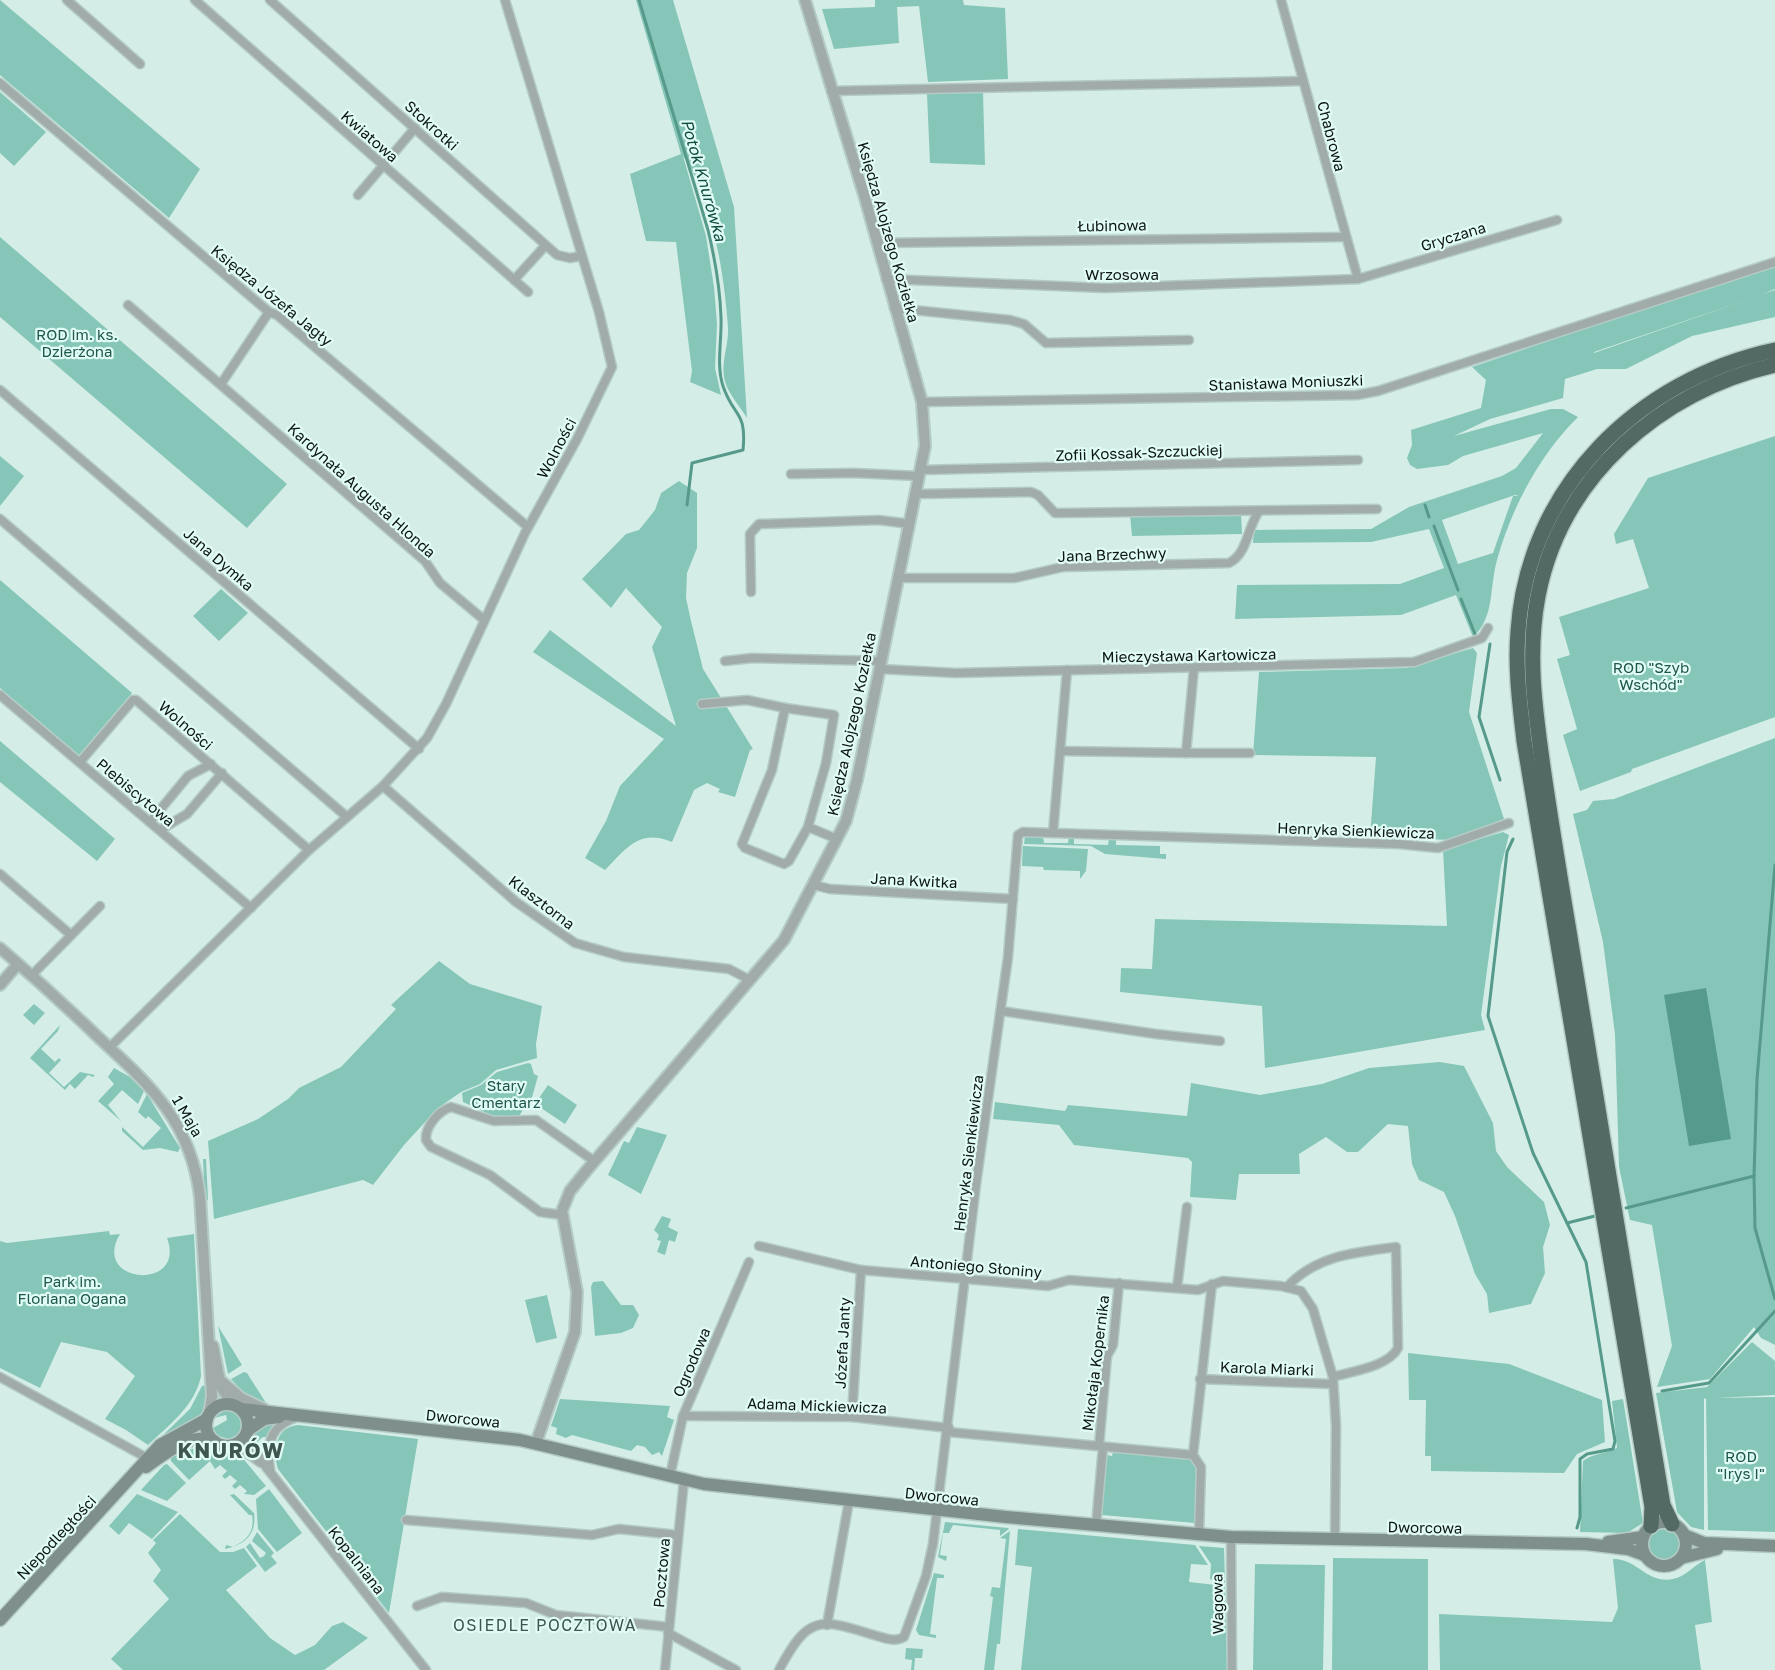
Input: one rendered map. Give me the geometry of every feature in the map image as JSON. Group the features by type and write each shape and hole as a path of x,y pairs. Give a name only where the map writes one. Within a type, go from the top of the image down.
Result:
{"highway":[{"path":"1647,1532 1652,1507 1524,741 1517,684 1518,631 1525,592 1545,528 1570,482 1603,441 1635,413 1671,388 1703,372 1745,357 1775,350"},
{"path":"1672,1524 1663,1505 1552,824 1532,683 1533,638 1538,596 1558,534 1580,493 1612,453 1646,423 1681,399 1713,383 1775,365"}],"main road":[{"path":"220,1405 237,1407 248,1419 248,1430 242,1441 230,1446 214,1441 207,1431 208,1416 220,1405"},
{"name":"Dworcowa","path":"237,1407 537,1443 684,1480 849,1501 1231,1537 1586,1544 1628,1549 1644,1555"},
{"name":"Niepodległości","path":"0,1620 135,1475 147,1458 166,1440 208,1416"},
{"name":"Dworcowa","path":"248,1430 264,1419 301,1416"},
{"name":"Niepodległości","path":"135,1475 178,1447 201,1439 214,1441"},
{"path":"1737,1546 1704,1551 1664,1566 1652,1563 1644,1555 1647,1532 1661,1522 1672,1524 1684,1535 1701,1543 1775,1546"},
{"name":"Dworcowa","path":"1586,1544 1647,1532"},
{"path":"1681,1558 1685,1546 1684,1535"}],"street":[{"path":"67,0 140,64"},
{"name":"Kwiatowa","path":"195,0 528,292"},
{"name":"Stokrotki","path":"270,0 545,246 563,258 581,256"},
{"name":"Wolności","path":"110,1047 309,850 383,786 419,749 446,704 483,619 528,527 577,439 612,367 505,0"},
{"name":"Księdza Alojzego Koziełka","path":"562,1215 562,1205 570,1191 594,1161 784,940 837,840 846,821 856,780 916,494 925,446 922,402 805,0"},
{"name":"Chabrowa","path":"1281,0 1358,279"},
{"path":"831,91 1303,81"},
{"name":"Księdza Józefa Jagły","path":"0,82 268,312 277,315 528,527"},
{"path":"358,195 415,128"},
{"name":"Gryczana","path":"1358,279 1557,220"},
{"name":"Łubinowa","path":"877,243 1346,237"},
{"path":"514,280 545,246"},
{"name":"Stanisława Moniuszki","path":"922,402 1357,394 1386,388 1775,262"},
{"name":"Wrzosowa","path":"886,279 1105,288 1358,279"},
{"name":"Kardynała Augusta Hlonda","path":"128,305 425,561 440,583 483,619"},
{"path":"894,308 1010,320 1024,324 1046,343 1189,339"},
{"path":"221,384 268,312"},
{"name":"Jana Dymka","path":"0,390 419,749"},
{"name":"Zofii Kossak-Szczuckiej","path":"791,474 920,473 1358,460"},
{"path":"916,494 1031,492 1038,495 1054,513 1377,509"},
{"name":"Jana Brzechwy","path":"898,578 1011,578 1063,567 1229,563 1237,559 1242,551 1249,527 1259,511"},
{"path":"0,519 347,817"},
{"path":"751,592 750,534 759,524 862,520 910,524"},
{"name":"Mieczysława Karłowicza","path":"725,661 752,658 880,665 933,673 1414,662 1482,638 1488,628"},
{"path":"1186,753 1194,668"},
{"path":"1053,833 1067,670"},
{"name":"Plebiscytowa","path":"1,697 251,908"},
{"name":"Wolności","path":"80,762 133,700 136,700 309,850"},
{"path":"702,704 747,700 834,715 826,763 808,827 789,861 783,864 745,848 742,844 772,770 785,708"},
{"path":"1060,751 1250,753"},
{"path":"150,822 188,776 211,764"},
{"path":"160,830 187,814 222,773"},
{"name":"Klasztorna","path":"383,786 516,902 575,943 624,957 729,969 750,980"},
{"name":"Henryka Sienkiewicza","path":"827,1625 889,1640 899,1640 906,1635 930,1564 949,1430 976,1184 1001,1011 1018,836 1023,832 1399,844 1438,848 1506,827 1509,823"},
{"path":"808,827 837,840"},
{"path":"0,874 71,935"},
{"name":"Jana Kwitka","path":"814,885 827,889 1013,899"},
{"path":"32,975 100,906"},
{"name":"1 Maja","path":"0,948 110,1047 158,1095 178,1124 192,1154 200,1197 208,1326 212,1404 208,1416"},
{"path":"0,985 18,964"},
{"path":"1001,1011 1145,1033 1220,1041"},
{"path":"537,1443 573,1342 577,1321 576,1284 562,1215 540,1212 490,1175 431,1147 426,1140 426,1131 442,1111 451,1107 498,1121 536,1120 594,1161"},
{"path":"1177,1288 1187,1207"},
{"name":"Antoniego Słoniny","path":"759,1246 861,1270 1048,1286 1069,1280 1198,1290 1223,1281 1287,1287"},
{"name":"Karola Miarki","path":"1200,1379 1333,1380 1394,1356 1398,1348 1396,1247 1362,1251 1314,1265 1302,1271 1287,1287"},
{"name":"Ogrodowa","path":"670,1476 683,1416 749,1262"},
{"name":"Józefa Janty","path":"852,1417 861,1270"},
{"name":"Mikołaja Kopernika","path":"1096,1526 1107,1356 1113,1345 1119,1283"},
{"path":"1199,1534 1201,1467 1193,1455 1212,1284"},
{"path":"1287,1287 1301,1291 1309,1300 1333,1380 1336,1426 1335,1540"},
{"name":"1 Maja","path":"208,1326 219,1379 226,1398 237,1407"},
{"path":"0,1377 147,1458"},
{"path":"219,1379 252,1404 270,1412"},
{"path":"268,1469 268,1452 274,1431 282,1423 301,1416"},
{"name":"Adama Mickiewicza","path":"683,1416 852,1417 949,1430 1193,1455"},
{"name":"Kopalniana","path":"248,1430 252,1444 268,1469 426,1670"},
{"name":"Kopalniana","path":"230,1446 244,1451 268,1469"},
{"name":"Pocztowa","path":"665,1670 684,1480"},
{"path":"779,1670 804,1630 813,1626 827,1625 849,1501"},
{"path":"406,1520 592,1535 619,1529 678,1535"},
{"name":"Wagowa","path":"1231,1537 1232,1670"},
{"path":"417,1606 446,1597 526,1603 556,1615 669,1630 736,1670"}],"green space":[{"path":"0,0 200,169 169,218 0,75"},
{"path":"636,0 673,0 734,207 747,418 729,391 725,380 724,365 728,328 720,262 702,192 683,156 706,236 717,324 715,368 721,395 690,382 692,371 676,242 646,241 630,174 681,154"},
{"path":"875,0 963,0 964,5 1005,8 1008,79 928,82 919,6 897,7 899,43 834,49 822,9 875,7"},
{"path":"0,92 46,132 14,166 0,153"},
{"path":"983,92 985,165 930,163 927,94"},
{"name":"ROD im. ks. Dzierżona","path":"0,237 287,484 247,528 0,317"},
{"path":"1775,264 1775,289 1763,294 1775,290 1775,317 1692,336 1626,369 1597,369 1565,379 1563,398 1490,419 1454,436 1551,409 1563,409 1578,417 1551,448 1528,483 1510,521 1497,560 1485,621 1473,637 1456,595 1401,615 1235,619 1237,585 1400,584 1444,568 1429,529 1371,542 1253,543 1254,530 1371,529 1409,507 1502,476 1516,468 1543,433 1463,456 1448,465 1417,469 1410,465 1407,458 1412,445 1411,430 1481,408 1486,380 1472,367","holes":["1752,298 1594,353 1594,352","1515,495 1519,496 1513,496 1493,553 1458,564 1442,520"]},
{"name":"ROD \"Szyb Wschód\"","path":"1775,436 1775,717 1632,769 1631,772 1580,791 1563,735 1577,729 1557,659 1570,655 1559,617 1649,588 1633,539 1616,544 1614,534 1648,478"},
{"path":"0,456 24,476 0,506"},
{"path":"679,481 697,493 697,548 687,573 686,598 703,669 753,749 750,750 735,797 718,792 720,789 707,783 694,790 672,842 661,838 642,839 627,848 605,870 585,858 606,821 620,786 664,739 533,652 550,630 676,726 652,647 662,627 626,588 611,608 582,579 626,534 639,530 655,510 661,493"},
{"path":"1241,513 1242,534 1132,536 1130,515"},
{"path":"0,580 132,693 79,755 0,688"},
{"path":"221,589 248,613 219,641 193,616"},
{"path":"1473,648 1477,653 1469,712 1504,819 1451,840 1370,837 1376,757 1253,755 1259,672 1406,668"},
{"path":"1775,738 1775,1345 1761,1338 1754,1327 1710,1379 1657,1387 1672,1346 1652,1225 1630,1220 1619,1167 1615,1034 1603,942 1573,814 1587,810 1593,801 1614,799"},
{"path":"0,741 115,839 97,861 0,782"},
{"path":"1503,832 1509,835 1501,866 1481,1015 1485,1030 1265,1068 1262,1006 1120,992 1121,968 1152,969 1155,919 1447,926 1443,850"},
{"path":"1025,836 1043,836 1044,843 1068,843 1069,837 1074,837 1074,844 1108,845 1109,839 1116,839 1116,845 1160,846 1160,854 1166,854 1166,859 1105,854 1091,846 1024,844"},
{"path":"1023,846 1088,849 1086,871 1080,879 1080,871 1044,870 1043,867 1022,866"},
{"path":"439,961 470,984 542,1006 536,1044 537,1058 496,1070 480,1084 461,1092 438,1108 404,1145 373,1185 363,1180 214,1219 208,1141 258,1119 288,1099 299,1088 341,1067 396,1009 391,1005"},
{"path":"34,1004 45,1013 34,1025 23,1015"},
{"path":"60,1025 58,1031 41,1049 55,1062 59,1058 61,1060 49,1073 64,1087 80,1072 95,1075 93,1077 88,1075 75,1089 70,1084 65,1090 30,1058"},
{"path":"1440,1062 1464,1066 1493,1123 1496,1151 1507,1167 1544,1202 1550,1225 1543,1247 1545,1273 1531,1304 1489,1313 1487,1294 1475,1274 1455,1216 1444,1192 1419,1180 1412,1164 1408,1126 1388,1124 1358,1152 1347,1152 1326,1137 1299,1154 1300,1174 1239,1174 1236,1200 1190,1197 1192,1162 1188,1158 1074,1145 1059,1125 993,1119 995,1102 1065,1111 1068,1105 1187,1116 1191,1083 1260,1095 1322,1084 1369,1068"},
{"name":"Stary Cmentarz","path":"531,1064 534,1074 538,1076 529,1108 525,1107 519,1116 495,1117 463,1102 462,1093 481,1085 497,1072"},
{"path":"114,1068 130,1077 144,1091 138,1104 122,1090 108,1105 121,1121 98,1101 114,1084 108,1077"},
{"path":"548,1085 577,1105 565,1124 535,1104"},
{"path":"147,1094 180,1148 178,1152 160,1148 143,1150 122,1131 122,1127 143,1147 161,1128 148,1116 146,1119 138,1112"},
{"path":"637,1127 667,1135 641,1194 608,1175 624,1141 629,1143"},
{"path":"203,1159 206,1159 208,1199 205,1204"},
{"path":"662,1216 671,1219 668,1227 678,1232 675,1242 669,1240 665,1255 657,1252 661,1241 657,1240 659,1235 654,1230"},
{"name":"Park im. Floriana Ogana","path":"109,1231 110,1235 120,1234 114,1251 118,1263 127,1271 140,1275 153,1274 164,1267 169,1255 167,1238 194,1234 201,1376 198,1387 187,1406 148,1445 105,1419 135,1376 107,1352 61,1342 40,1388 0,1368 0,1241 7,1243"},
{"path":"603,1281 621,1305 633,1305 639,1315 633,1328 621,1333 595,1336 591,1287 593,1282"},
{"path":"547,1295 557,1338 536,1343 525,1300"},
{"path":"218,1326 242,1365 228,1374"},
{"name":"ROD \"Irys I\"","path":"1752,1342 1775,1361 1775,1395 1715,1398 1775,1397 1775,1532 1708,1530 1706,1398 1704,1399 1704,1530 1691,1527 1677,1512 1656,1393 1707,1387"},
{"path":"1408,1353 1509,1364 1602,1400 1605,1442 1577,1454 1564,1473 1431,1471 1431,1456 1425,1456 1426,1400 1409,1400"},
{"path":"244,1372 247,1373 266,1403 246,1395 231,1379"},
{"path":"207,1385 204,1407 195,1421 160,1438 190,1409 202,1386"},
{"path":"560,1399 670,1406 667,1417 674,1420 662,1456 659,1452 652,1455 645,1447 637,1445 631,1451 572,1435 566,1438 556,1434 557,1428 551,1426"},
{"path":"1623,1399 1643,1523 1627,1533 1580,1532 1583,1461 1617,1448 1612,1401"},
{"path":"225,1410 238,1414 242,1424 239,1434 229,1439 218,1436 213,1428 227,1420 226,1415 214,1418"},
{"path":"278,1422 267,1437 263,1437 255,1444 254,1433 259,1427"},
{"path":"298,1425 418,1439 389,1613 278,1469 276,1447 280,1435 285,1430"},
{"path":"203,1445 240,1455 266,1486 254,1495 244,1494 247,1491 240,1485 235,1489 232,1486 237,1481 230,1475 225,1479 222,1476 227,1471 220,1465 215,1469 210,1461 189,1480 171,1461 171,1457"},
{"path":"1113,1452 1190,1459 1197,1469 1195,1523 1102,1515 1107,1455 1112,1456"},
{"path":"167,1464 186,1483 167,1501 141,1490"},
{"path":"269,1489 302,1533 277,1552 258,1529 256,1499"},
{"path":"137,1494 178,1512 152,1539 129,1523 119,1535 109,1526"},
{"path":"234,1494 254,1513 254,1527 251,1533 244,1541 234,1546 249,1535 253,1521 252,1515 249,1515 230,1495"},
{"path":"180,1514 220,1552 233,1552 244,1548 257,1566 226,1590 270,1638 295,1655 315,1645 332,1626 343,1622 368,1638 324,1670 123,1670 111,1659 169,1599 153,1581 161,1570 148,1553 156,1543 153,1540"},
{"path":"945,1522 1009,1529 1000,1536 1000,1530 953,1525 949,1533 943,1533 940,1555 947,1556 946,1561 938,1557"},
{"path":"1018,1529 1195,1545 1208,1565 1191,1564 1189,1582 1225,1586 1227,1670 1021,1670 1032,1567 1015,1565"},
{"path":"1664,1529 1675,1534 1680,1545 1675,1556 1664,1561 1653,1556 1648,1545 1653,1534"},
{"path":"1010,1531 1000,1644 997,1644 994,1670 984,1670 993,1597 990,1596 992,1587 1000,1588 1006,1539 1000,1538"},
{"path":"257,1532 274,1553 271,1556 277,1563 265,1572 246,1547 250,1543 260,1558 264,1556 266,1553 252,1541"},
{"path":"1199,1546 1224,1548 1225,1583 1210,1579 1211,1564"},
{"path":"1333,1558 1428,1559 1428,1670 1332,1670"},
{"path":"1613,1559 1629,1562 1648,1575 1664,1580 1682,1576 1705,1560 1712,1622 1695,1625 1701,1670 1440,1670 1439,1614 1612,1622 1618,1608"},
{"path":"1255,1564 1325,1565 1323,1670 1253,1670"},
{"path":"934,1573 944,1575 944,1578 937,1578 930,1634 936,1635 936,1638 919,1635 916,1630"},
{"path":"906,1648 923,1649 922,1658 915,1658 914,1670 911,1670 912,1660 905,1659"}],"shaded area":[{"path":"1706,988 1731,1139 1689,1146 1664,995"}],"waterway":[{"name":"Potok Knurówka","path":"639,0 708,230 720,295 721,378 727,396 741,420 744,437 743,450 692,463 687,505"},
{"path":"1425,505 1429,517"},
{"path":"1434,526 1458,590"},
{"path":"1461,599 1475,634"},
{"path":"1490,644 1479,717 1500,780"},
{"path":"1513,839 1507,852 1488,1016 1533,1153 1586,1262 1615,1441 1613,1449 1587,1454 1580,1459 1580,1517 1577,1528"},
{"path":"1626,1208 1754,1176 1757,1079 1775,865"},
{"path":"1754,1176 1755,1228 1775,1299"},
{"path":"1567,1223 1595,1216"},
{"path":"1662,1391 1709,1383 1775,1311"}],"district":[{"name":"KNURÓW","path":"231,1450"},
{"name":"OSIEDLE POCZTOWA","path":"545,1625"}]}
